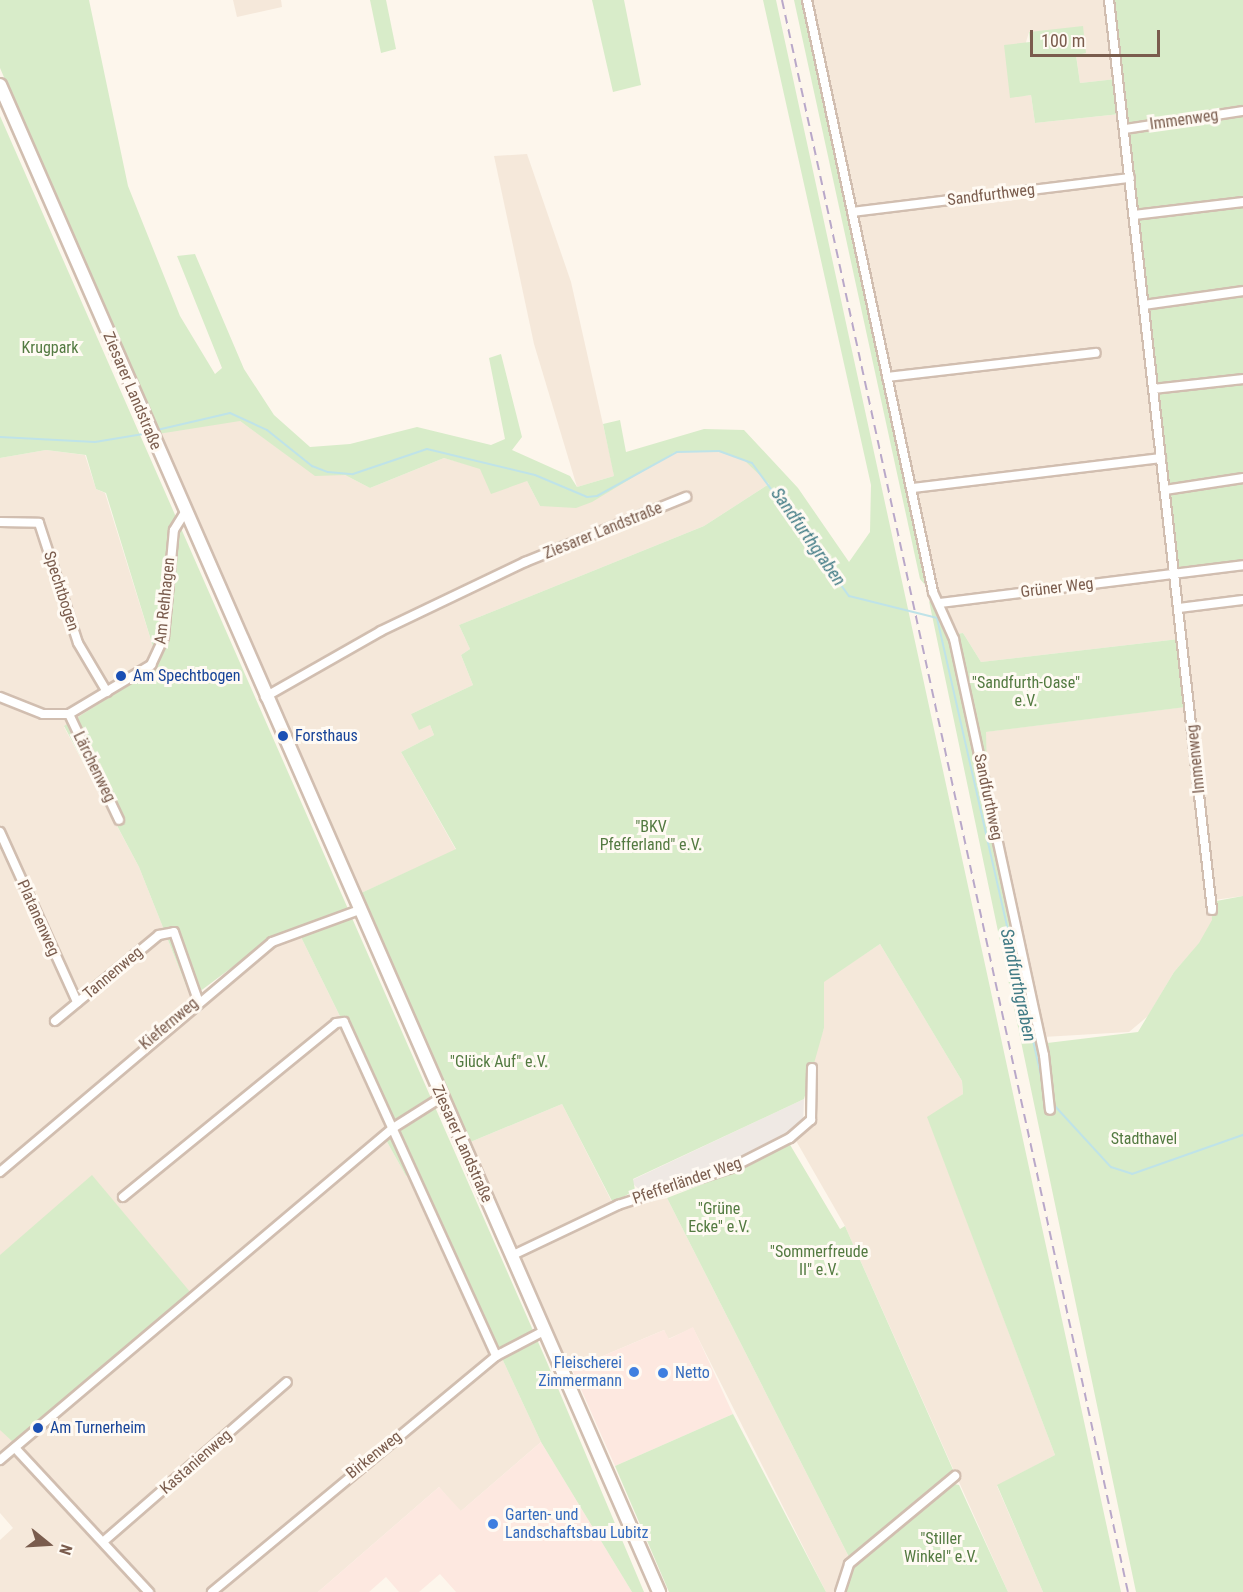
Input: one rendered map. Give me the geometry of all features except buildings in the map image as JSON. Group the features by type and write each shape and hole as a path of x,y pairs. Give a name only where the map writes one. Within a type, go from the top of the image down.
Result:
{"main road":[{"name":"Ziesarer Landstraße","path":"0,85 184,514 659,1592"}],"street":[{"name":"Sandfurthweg","path":"807,0 887,377 940,603 954,639 1049,1094 1050,1110"},
{"name":"Immenweg","path":"1109,0 1212,910"},
{"name":"Immenweg","path":"1125,129 1243,111"},
{"name":"Sandfurthweg","path":"852,212 1130,178"},
{"path":"1134,215 1243,202"},
{"path":"1144,305 1243,291"},
{"path":"887,377 1096,353"},
{"path":"1153,389 1243,379"},
{"path":"913,488 1161,458"},
{"path":"1165,490 1243,478"},
{"name":"Ziesarer Landstraße","path":"265,697 365,639 525,562 686,497"},
{"name":"Am Rehhagen","path":"69,714 151,665 159,653 174,530 184,514"},
{"name":"Spechtbogen","path":"0,522 39,522 78,643 107,692"},
{"path":"1175,573 1243,565"},
{"name":"Grüner Weg","path":"940,603 1175,573"},
{"path":"1179,608 1243,600"},
{"path":"0,697 43,714 69,714"},
{"name":"Lärchenweg","path":"69,714 119,820"},
{"name":"Platanenweg","path":"0,832 77,1002"},
{"name":"Kiefernweg","path":"3,1169 198,1000 284,935 359,910"},
{"name":"Tannenweg","path":"55,1021 159,935 174,932 198,1000"},
{"path":"123,1197 336,1023 344,1022 496,1356"},
{"name":"Pfefferländer Weg","path":"511,1256 618,1205 731,1168 789,1138 811,1120 812,1068"},
{"path":"0,1460 393,1128 442,1097"},
{"path":"0,1159 3,1169"},
{"name":"Birkenweg","path":"212,1592 496,1356 544,1331"},
{"name":"Kastanienweg","path":"104,1541 287,1382"},
{"path":"15,1448 149,1592"},
{"path":"840,1592 849,1564 955,1476"}],"shaded area":[{"path":"233,0 281,0 282,7 237,17"},
{"path":"810,0 1106,0 1116,79 1080,83 1076,54 1029,32 1010,97 1031,95 1035,123 1120,114 1179,639 981,662 963,633 955,634 939,597"},
{"path":"527,154 571,282 613,469 614,476 577,487 534,344 494,156"},
{"path":"216,421 240,421 315,475 345,475 370,488 444,458 527,481 540,506 675,452 719,452 745,460 769,484 704,526 459,625 470,649 461,655 473,685 411,714 430,725 434,735 401,752 456,850 359,894 158,434"},
{"path":"46,450 85,455 96,489 105,493 154,650 147,673 64,727 139,867 191,998 198,1007 276,944 299,933 397,1132 386,1140 406,1176 415,1172 541,1442 460,1512 439,1487 318,1592 0,1592 0,1540 13,1528 0,1513 0,458"},
{"path":"1243,567 1243,896 1214,900 1212,929 1174,972 1148,1016 1129,1032 1043,1037 987,774 985,732 1192,706 1179,576"},
{"path":"880,944 962,1081 963,1094 928,1118 1055,1455 997,1486 1043,1592 1008,1592 845,1226 795,1139 807,1128 805,1082 824,1028 824,981"},
{"path":"804,1099 803,1125 738,1160 644,1194 630,1181"},
{"path":"562,1104 616,1210 667,1198 850,1559 836,1592 826,1592 693,1328 668,1339 664,1330 572,1369 566,1362 468,1143"},
{"path":"693,1327 733,1414 615,1466 572,1369 664,1330 669,1339"},
{"name":"Garten- und Landschaftsbau Lubitz","path":"541,1442 632,1592 456,1592 440,1574 419,1592 399,1592 386,1577 369,1592 318,1592 439,1487 461,1511"}],"green space":[{"path":"0,0 89,0 128,186 180,316 215,374 222,368 177,256 195,254 244,369 274,415 310,447 350,444 417,427 491,445 505,439 489,358 501,354 522,437 512,450 570,476 577,487 614,476 603,424 620,420 626,452 704,429 744,430 798,488 849,562 870,532 871,485 763,0 776,0 1121,1592 1043,1592 997,1485 1055,1455 927,1117 963,1094 962,1081 880,944 824,982 824,1028 804,1099 633,1179 635,1190 613,1203 562,1104 468,1143 359,894 456,849 401,752 434,735 430,725 419,730 411,714 473,685 461,655 470,649 459,625 704,526 769,484 744,460 719,452 675,452 592,502 576,508 540,506 527,481 491,494 480,469 444,458 370,488 345,475 315,476 240,421 158,434 0,68"},
{"path":"370,0 386,0 396,49 381,53"},
{"path":"592,0 624,0 641,85 613,92"},
{"path":"794,0 803,0 926,586 920,579"},
{"path":"1113,0 1243,0 1243,562 1178,568"},
{"path":"1083,26 1086,53 1076,55 1080,83 1116,79 1120,114 1035,123 1031,95 1010,98 1004,45 1030,42 1029,32"},
{"name":"Krugpark","path":"0,116 546,1360 644,1592 632,1592 541,1442 415,1172 406,1176 386,1140 397,1132 299,933 295,928 274,936 191,998 139,867 64,726 147,673 154,650 106,493 96,489 86,455 46,450 0,458"},
{"name":"Stadthavel","path":"929,601 938,607 951,636 1039,1044 1138,1032 1174,972 1199,943 1212,920 1211,902 1243,896 1243,1592 1136,1592"},
{"name":"\"Sandfurth-Oase\" e.V.","path":"963,633 981,662 1179,639 1186,707 986,732 987,774 955,634"},
{"path":"789,1143 840,1229 845,1226 954,1472 850,1559 667,1198 747,1167"},
{"path":"92,1175 191,1293 13,1442 0,1430 0,1255"},
{"path":"733,1414 826,1592 669,1592 615,1466"},
{"name":"\"Stiller Winkel\" e.V.","path":"950,1483 959,1485 1008,1592 844,1592 848,1570"}],"waterway":[{"name":"Sandfurthgraben","path":"157,430 230,413 267,430 312,466 328,472 353,474 427,449 535,475 587,497 597,496 677,452 719,451 752,463 849,596 937,618 1045,1095"},
{"name":"Sandfurthgraben","path":"0,437 95,442 149,433"},
{"name":"Sandfurthgraben","path":"1053,1104 1111,1167 1132,1174 1243,1135"}],"railway":[{"path":"782,0 1128,1592"}],"place":[{"name":"Am Spechtbogen","path":"121,676"},
{"name":"Forsthaus","path":"283,736"},
{"name":"Fleischerei Zimmermann","path":"634,1372"},
{"name":"Netto","path":"663,1373"},
{"name":"Am Turnerheim","path":"38,1428"},
{"name":"Garten- und Landschaftsbau Lubitz","path":"493,1524"}],"park label":[{"name":"\"BKV Pfefferland\" e.V.","path":"651,836"},
{"name":"\"Glück Auf\" e.V.","path":"499,1062"},
{"name":"\"Grüne Ecke\" e.V.","path":"719,1218"},
{"name":"\"Sommerfreude II\" e.V.","path":"819,1261"}]}
